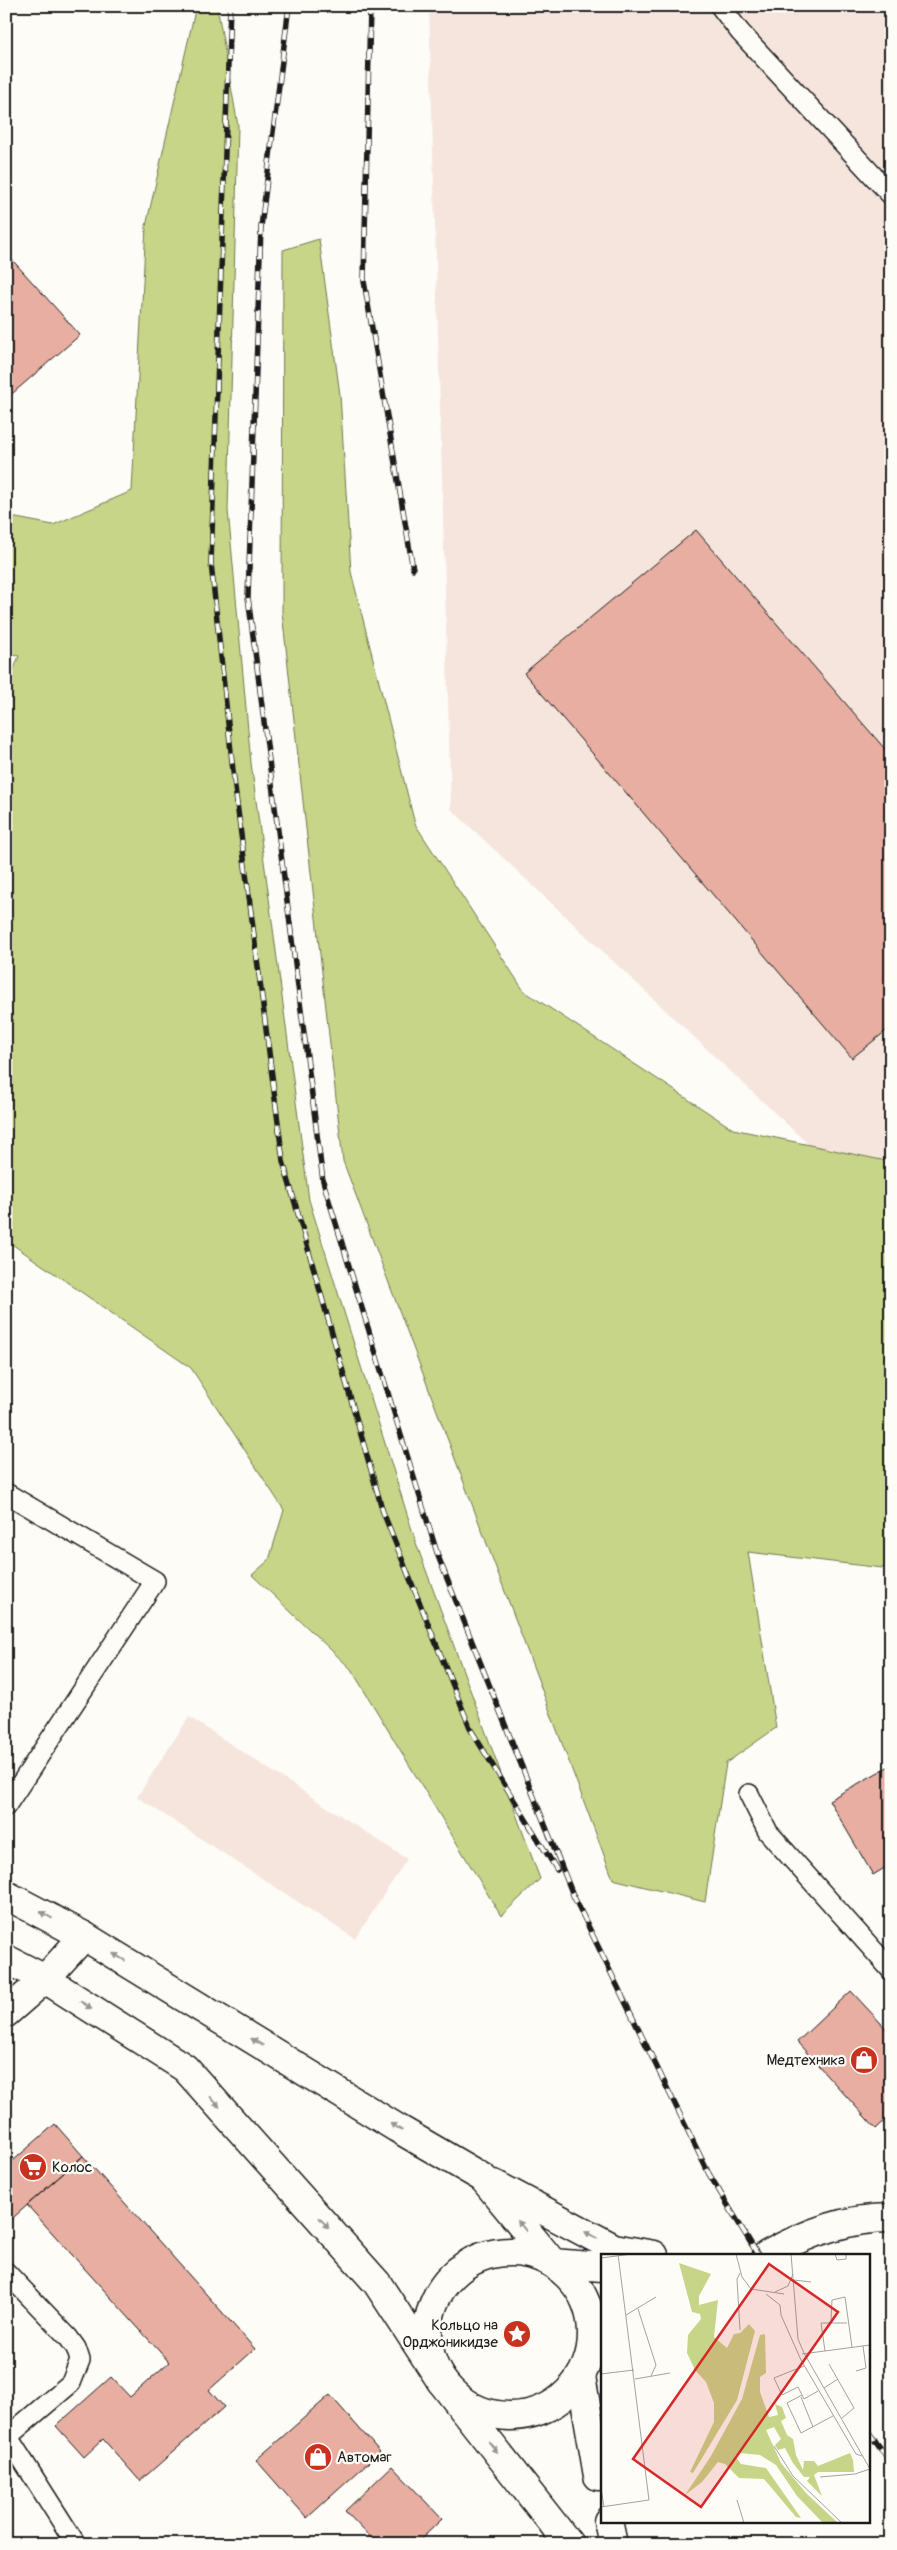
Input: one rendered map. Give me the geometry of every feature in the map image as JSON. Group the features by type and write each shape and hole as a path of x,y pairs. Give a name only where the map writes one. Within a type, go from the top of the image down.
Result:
{"main road":[{"path":"6,1895 84,1936 397,2128 483,2178 614,2248 648,2254"},
{"path":"6,2013 45,1979 84,1936"},
{"path":"6,1959 45,1979 184,2068 377,2283 441,2381 569,2544"},
{"path":"483,2178 553,2263 573,2280 586,2301 592,2326 591,2352 601,2479"},
{"path":"769,2254 823,2229 852,2221 891,2218"},
{"path":"592,2369 566,2394 547,2408 524,2416 509,2416 478,2411 457,2398 441,2381 430,2356 427,2328 434,2300 450,2278 472,2260 498,2252 527,2253 553,2263 601,2267"},
{"path":"608,2522 613,2544"}],"lane":[{"path":"720,6 740,32 891,195"},
{"path":"6,1493 155,1581 6,1806"},
{"path":"749,1794 768,1832 891,1970"},
{"path":"6,2272 68,2337 76,2348 80,2360 71,2383 7,2437 76,2544"}],"shaded area":[{"path":"429,6 891,6 891,1222 451,809"},
{"path":"189,1717 407,1859 355,1939 137,1797"}],"green space":[{"path":"196,6 217,6 238,126 228,510 251,763 309,1200 417,1546 540,1879 501,1916 351,1669 252,1575 269,1560 284,1510 191,1368 6,1240 6,689 19,656 6,654 6,516 53,525 132,491 146,226"},
{"path":"319,239 340,395 351,572 415,824 524,991 733,1129 891,1162 891,1569 748,1552 776,1728 726,1763 705,1902 613,1879 343,1161 282,612 283,250"}],"building":[{"path":"6,253 80,335 6,399"},
{"path":"696,530 891,756 891,1027 852,1058 524,673"},
{"path":"891,1765 891,1864 873,1875 829,1800"},
{"path":"851,1991 891,2034 891,2115 876,2129 797,2042"},
{"path":"55,2124 83,2156 6,2224 6,2167"},
{"path":"83,2156 255,2349 209,2390 224,2407 140,2481 103,2439 84,2457 56,2426 111,2377 130,2397 169,2362 27,2205"},
{"path":"330,2395 380,2452 307,2518 256,2460"},
{"path":"392,2466 442,2519 416,2544 377,2544 345,2511"}],"railway":[{"path":"230,6 211,563 234,780 283,1161 383,1512 471,1730 557,1870"},
{"path":"289,6 261,227 248,597 323,1181 438,1556 573,1895 709,2174 757,2254"},
{"path":"370,6 364,281 413,569"},
{"path":"870,2434 891,2464"}],"place":[{"name":"Медтехника","path":"864,2060"},
{"name":"Колос","path":"33,2167"},
{"name":"Кольцо на Орджоникидзе","path":"517,2334"},
{"name":"Автомаг","path":"318,2457"}]}
